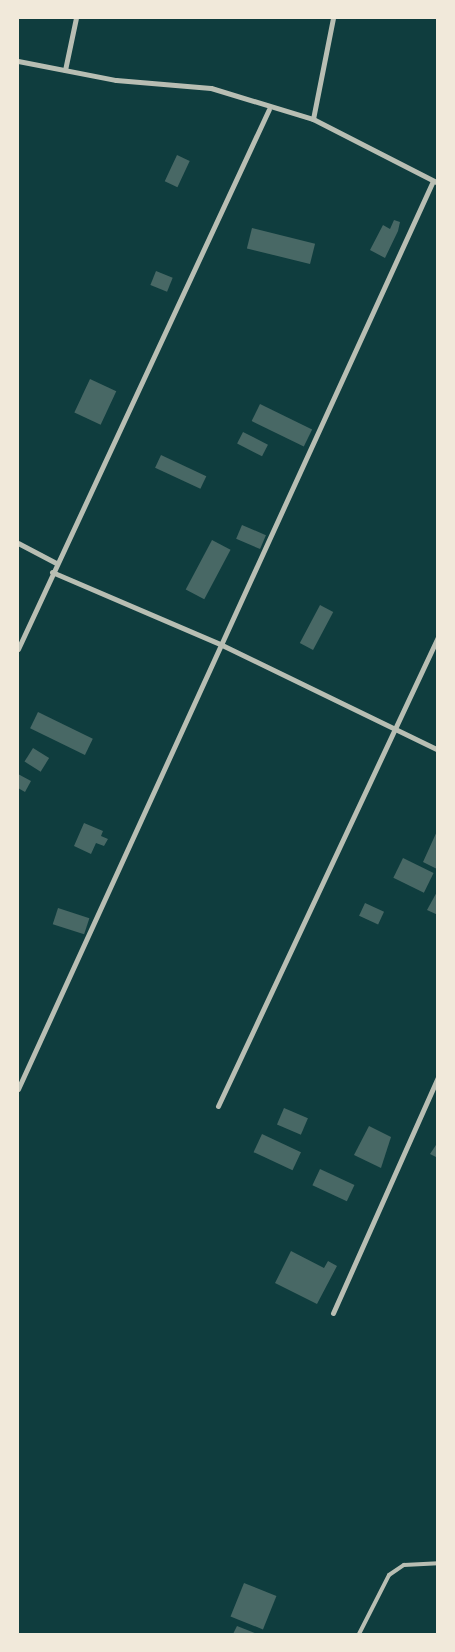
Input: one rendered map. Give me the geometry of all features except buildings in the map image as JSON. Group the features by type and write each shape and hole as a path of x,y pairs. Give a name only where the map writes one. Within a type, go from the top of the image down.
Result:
{"street":[{"path":"65,70 76,18"},
{"path":"313,119 333,18"},
{"path":"18,61 116,80 211,88 269,109 313,119 435,182 18,1089"},
{"path":"18,649 52,572 269,109"},
{"path":"18,543 56,564"},
{"path":"52,572 222,645 394,726 438,750"},
{"path":"218,1106 394,726 438,637"},
{"path":"333,1312 438,1077"}],"lane":[{"path":"359,1634 389,1575 404,1565 438,1563"}]}
